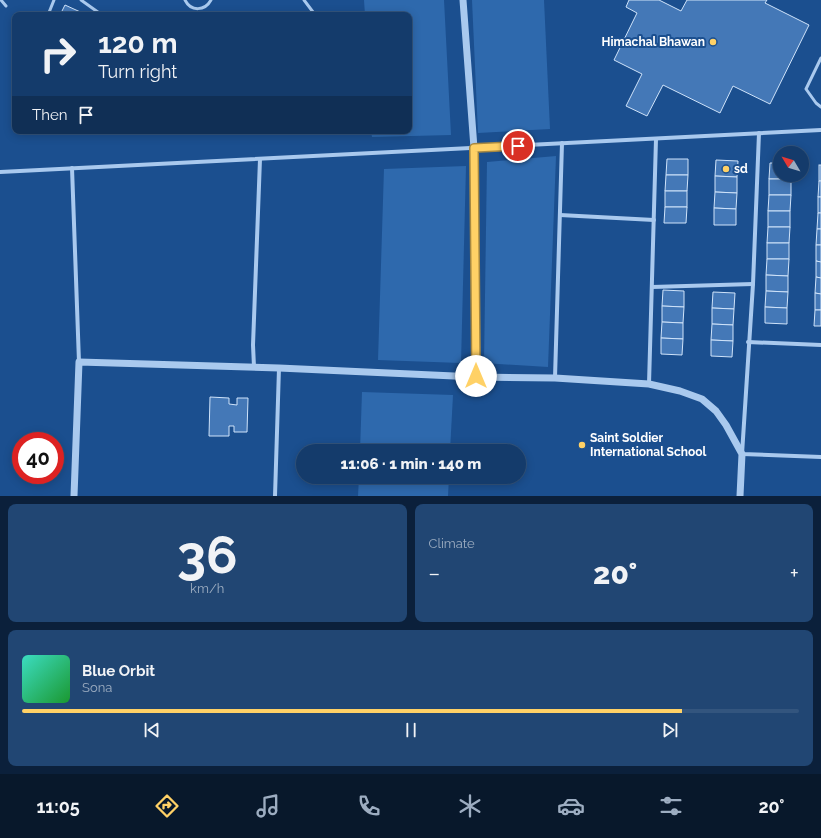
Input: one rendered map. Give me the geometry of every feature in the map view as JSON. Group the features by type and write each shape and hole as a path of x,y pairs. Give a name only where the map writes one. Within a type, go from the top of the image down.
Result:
{"street":[{"path":"463,0 474,148 476,376"},
{"path":"0,172 821,130"},
{"path":"740,496 748,342 753,284 759,133"},
{"path":"649,384 656,139"},
{"path":"555,378 562,143"},
{"path":"254,367 253,345 260,159"},
{"path":"72,168 79,362 74,496"},
{"path":"560,215 654,220"},
{"path":"652,287 753,284"},
{"path":"748,342 821,345"},
{"path":"79,362 555,378 649,384 680,390 702,399 716,411 726,425 742,454"},
{"path":"274,496 279,368"},
{"path":"742,454 821,457"}],"lane":[{"path":"1,0 6,6"},
{"path":"49,12 54,0"},
{"path":"81,0 98,12"},
{"path":"185,0 190,6 199,9 207,6 211,0"},
{"path":"304,0 313,12"},
{"path":"821,58 806,88 816,103 821,107"}],"shaded area":[{"path":"364,0 444,0 451,135 372,137 372,134 412,134 412,12 365,12"},
{"path":"472,0 544,0 550,129 478,133"},
{"path":"556,156 548,367 484,363 487,162"},
{"path":"466,166 461,363 378,360 384,169"},
{"path":"362,392 453,395 450,444 360,444"},
{"path":"359,484 449,484 448,496 358,496"}],"building":[{"path":"629,0 659,0 681,11 687,0 767,0 765,3 809,25 770,104 733,86 720,113 663,85 647,116 626,106 642,74 614,60 637,13 626,7"},
{"path":"65,5 80,12 62,12"},
{"path":"667,159 688,159 688,175 666,175"},
{"name":"sd","path":"716,160 738,161 737,177 715,176"},
{"path":"770,163 773,163 773,179 769,179"},
{"path":"819,165 821,165 821,181 819,181"},
{"path":"666,175 688,175 687,191 665,191"},
{"path":"715,176 737,177 737,193 715,192"},
{"path":"769,179 773,179 773,182 791,182 791,195 769,195"},
{"path":"819,181 821,181 821,197 818,197"},
{"path":"665,191 687,191 687,207 665,207"},
{"path":"715,192 737,193 736,209 714,208"},
{"path":"769,195 791,195 790,211 768,211"},
{"path":"818,197 821,197 821,213 818,213"},
{"path":"665,207 687,207 686,223 664,223"},
{"path":"714,208 736,209 736,225 714,225"},
{"path":"768,211 790,211 790,227 768,227"},
{"path":"818,213 821,213 821,229 817,229"},
{"path":"768,227 790,227 789,243 767,243"},
{"path":"817,229 821,229 821,245 816,245"},
{"path":"767,243 789,243 789,259 767,259"},
{"path":"816,245 821,245 821,262 816,261"},
{"path":"767,259 789,259 788,276 766,275"},
{"path":"816,261 821,262 821,278 816,277"},
{"path":"766,275 788,276 788,292 766,291"},
{"path":"816,277 821,278 821,294 815,293"},
{"path":"663,290 684,291 684,307 662,306"},
{"path":"766,291 788,292 787,308 765,307"},
{"path":"713,292 735,293 734,309 712,308"},
{"path":"815,293 821,294 821,310 815,310"},
{"path":"662,306 684,307 683,323 662,322"},
{"path":"765,307 787,308 787,324 765,323"},
{"path":"712,308 734,309 733,325 712,324"},
{"path":"815,310 821,310 821,326 814,326"},
{"path":"662,322 683,323 683,339 661,338"},
{"path":"712,324 733,325 733,341 711,340"},
{"path":"661,338 683,339 682,355 661,354"},
{"path":"711,340 733,341 732,357 711,356"},
{"path":"210,397 229,398 229,404 237,405 237,398 248,398 247,432 234,432 234,426 229,426 229,436 209,436"}],"place":[{"name":"Himachal Bhawan","path":"713,42"},
{"name":"sd","path":"726,169"},
{"name":"Saint Soldier International School","path":"582,445"}],"route":[{"path":"476,376 474,148 518,146"}]}
